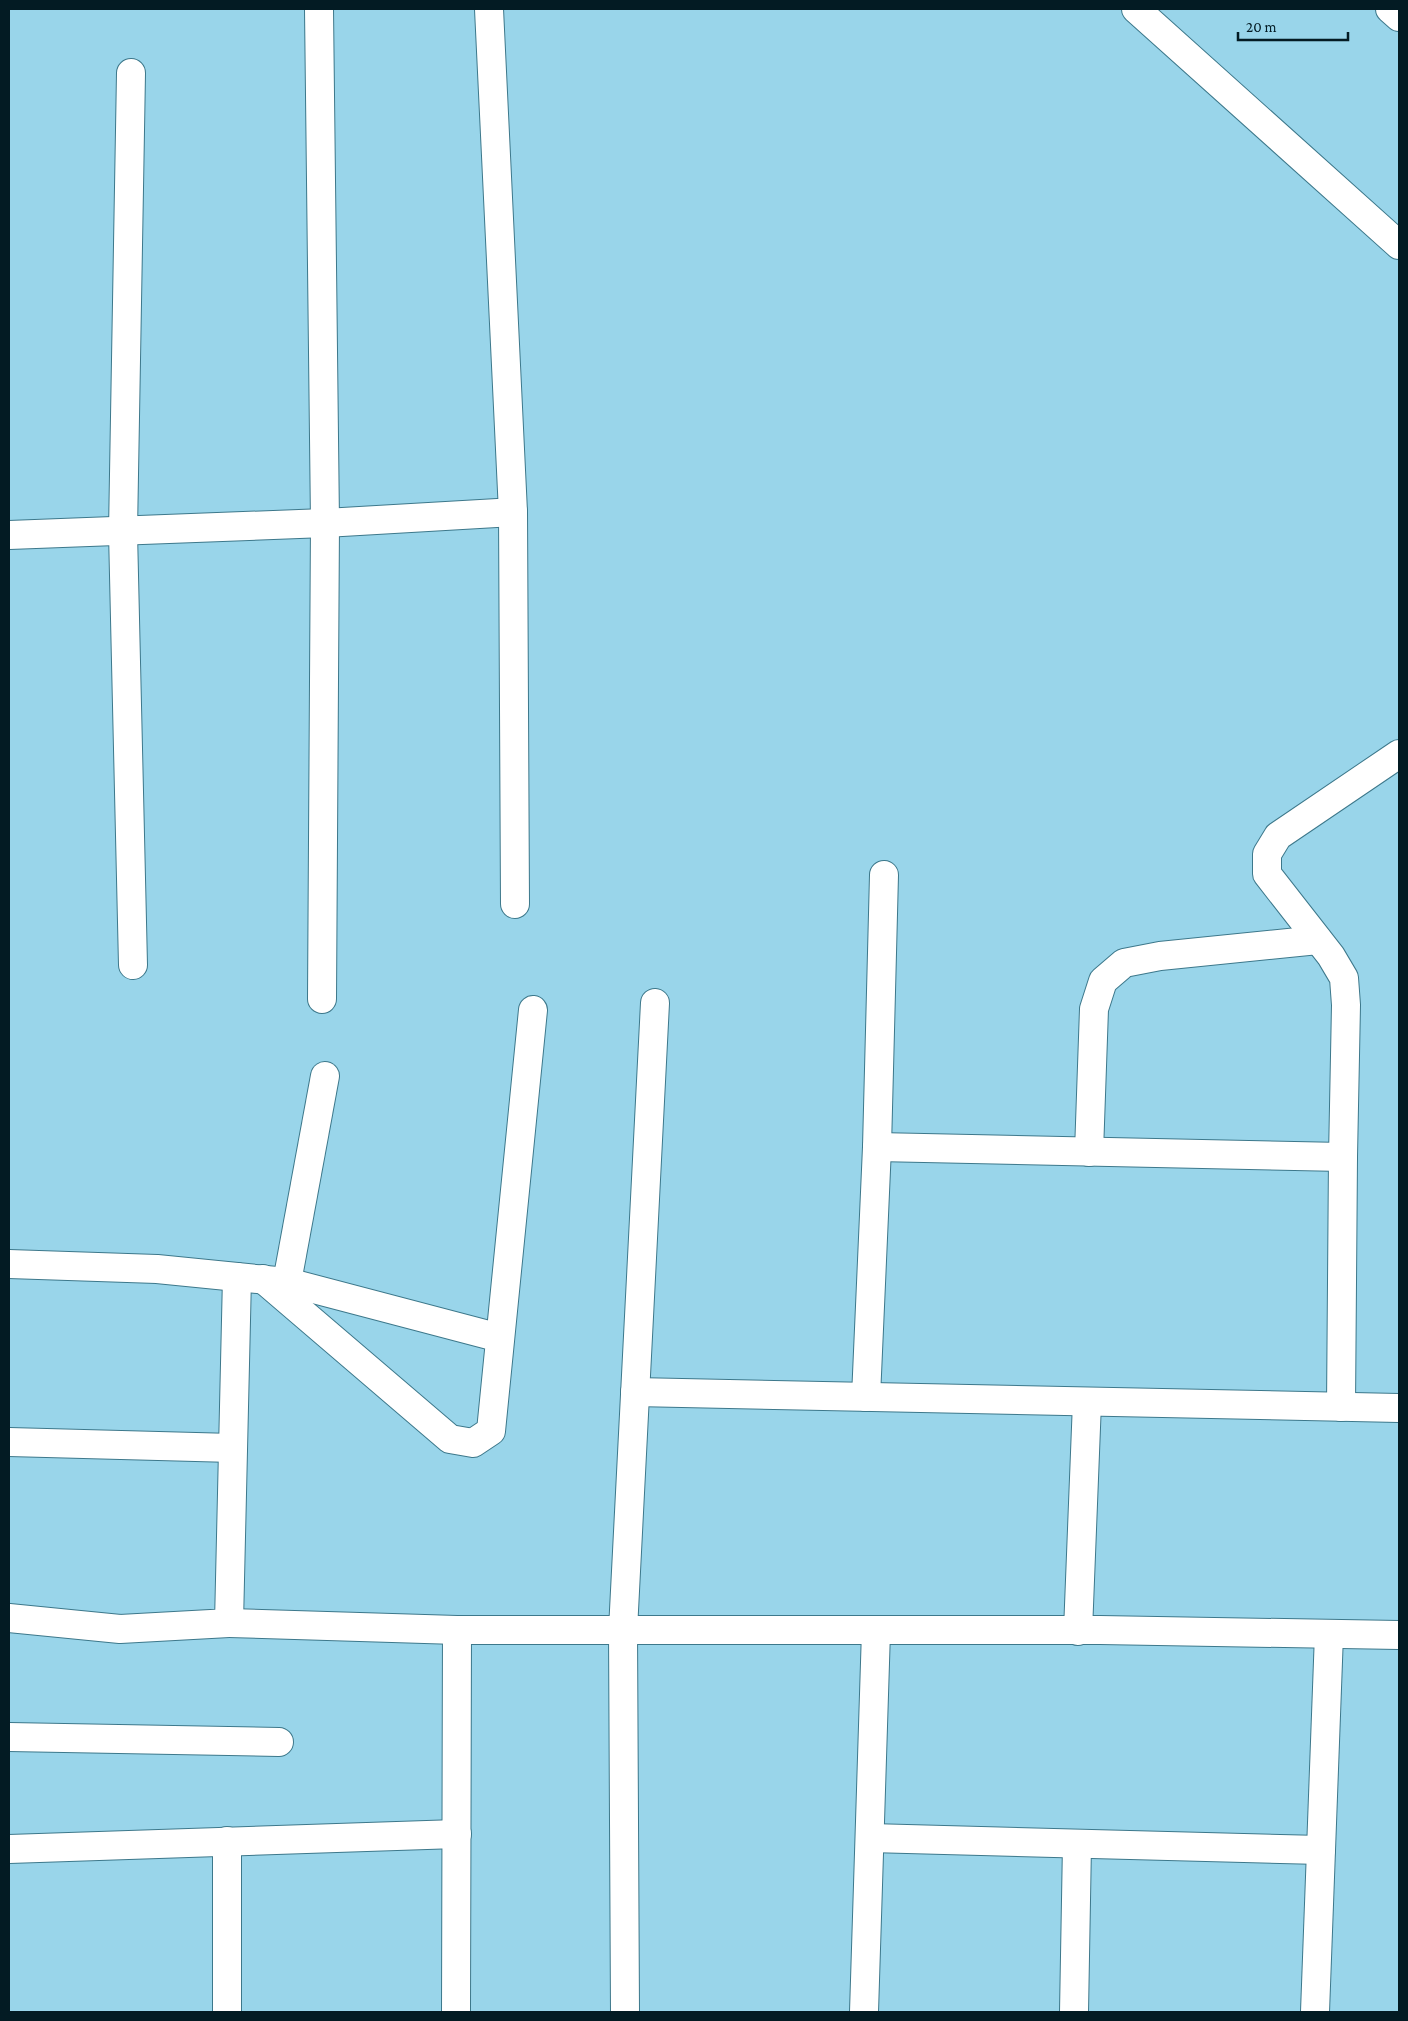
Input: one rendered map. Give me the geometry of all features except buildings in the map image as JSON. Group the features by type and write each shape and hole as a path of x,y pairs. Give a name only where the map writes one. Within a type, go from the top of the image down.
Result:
{"street":[{"path":"319,9 325,523 322,999"},
{"path":"489,9 513,512 515,904"},
{"path":"1136,9 1399,245"},
{"path":"1390,9 1399,17"},
{"path":"131,73 123,532 133,965"},
{"path":"9,535 325,523 513,512"},
{"path":"1341,1407 1342,1157 1346,1004 1344,978 1318,940 1267,874 1267,854 1278,836 1399,754"},
{"path":"866,1397 877,1147 884,875"},
{"path":"1089,1152 1094,1009 1103,981 1124,963 1160,956 1318,940"},
{"path":"625,2012 623,1630 655,1003"},
{"path":"262,1280 450,1439 472,1443 490,1431 533,1010"},
{"path":"229,1623 233,1448 262,1280 325,1076"},
{"path":"877,1147 1342,1157"},
{"path":"9,1264 157,1269 262,1280 500,1338"},
{"path":"635,1392 1399,1408"},
{"path":"1078,1631 1087,1402"},
{"path":"9,1442 233,1448"},
{"path":"9,1618 120,1629 229,1623 457,1630 1078,1631 1399,1635"},
{"path":"456,2012 457,1630"},
{"path":"864,2012 876,1631"},
{"path":"1315,2012 1329,1634"},
{"path":"9,1737 279,1742"},
{"path":"9,1849 457,1834"},
{"path":"870,1838 1321,1850"},
{"path":"227,1841 227,2012"},
{"path":"1074,2012 1077,1844"}]}
